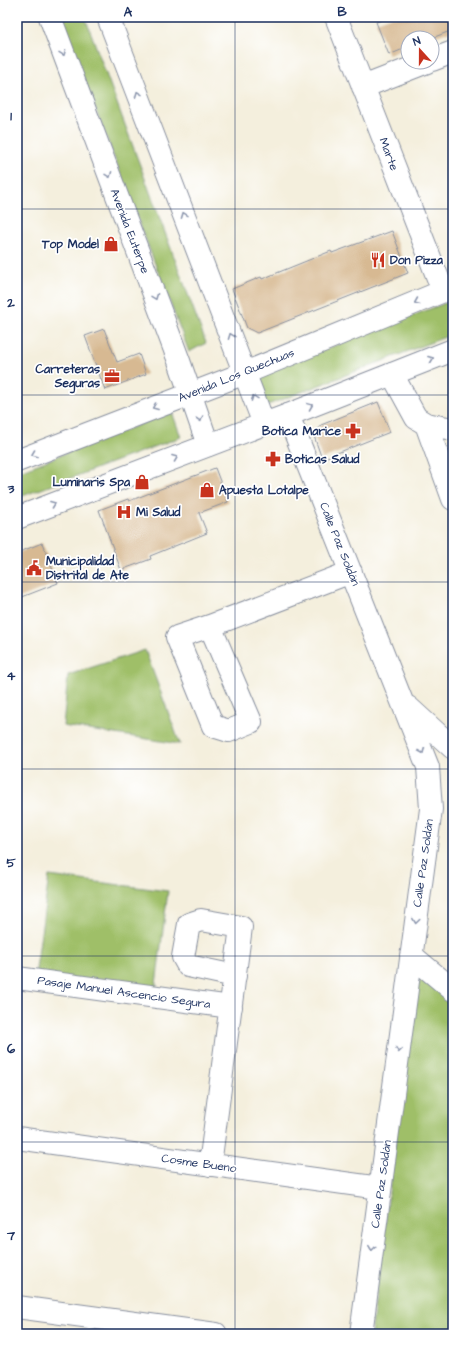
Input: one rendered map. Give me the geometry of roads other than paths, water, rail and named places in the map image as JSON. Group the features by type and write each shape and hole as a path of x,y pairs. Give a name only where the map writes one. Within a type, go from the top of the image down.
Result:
{"street":[{"name":"Avenida Euterpe","path":"50,17 192,393 208,445"},
{"path":"108,17 264,424"},
{"name":"Marte","path":"336,17 363,86 448,289"},
{"path":"440,57 453,52"},
{"path":"363,86 406,70"},
{"name":"Avenida Los Quechuas","path":"17,461 245,373 448,289"},
{"path":"17,518 288,415 453,350"},
{"path":"392,374 416,418 426,424 453,429"},
{"name":"Calle Paz Soldán","path":"288,415 428,767 430,809 361,1334"},
{"path":"426,424 453,499"},
{"path":"210,626 351,572"},
{"path":"402,702 453,748"},
{"path":"210,1164 231,1007 235,976 241,927 201,920 189,924 183,957 188,966 235,976"},
{"path":"411,956 453,990"},
{"name":"Pasaje Manuel Ascencio Segura","path":"17,978 231,1007"},
{"name":"Cosme Bueno","path":"17,1138 380,1188"},
{"path":"17,1307 190,1332 216,1334"}],"place":[{"name":"Top Model","path":"111,244"},
{"name":"Don Pizza","path":"378,260"},
{"name":"Carreteras Seguras","path":"112,376"},
{"name":"Botica Marice","path":"353,431"},
{"name":"Boticas Salud","path":"273,459"},
{"name":"Luminaris Spa","path":"142,482"},
{"name":"Apuesta Lotalpe","path":"207,490"},
{"name":"Mi Salud","path":"124,512"},
{"name":"Municipalidad Distrital de Ate","path":"34,568"}]}
